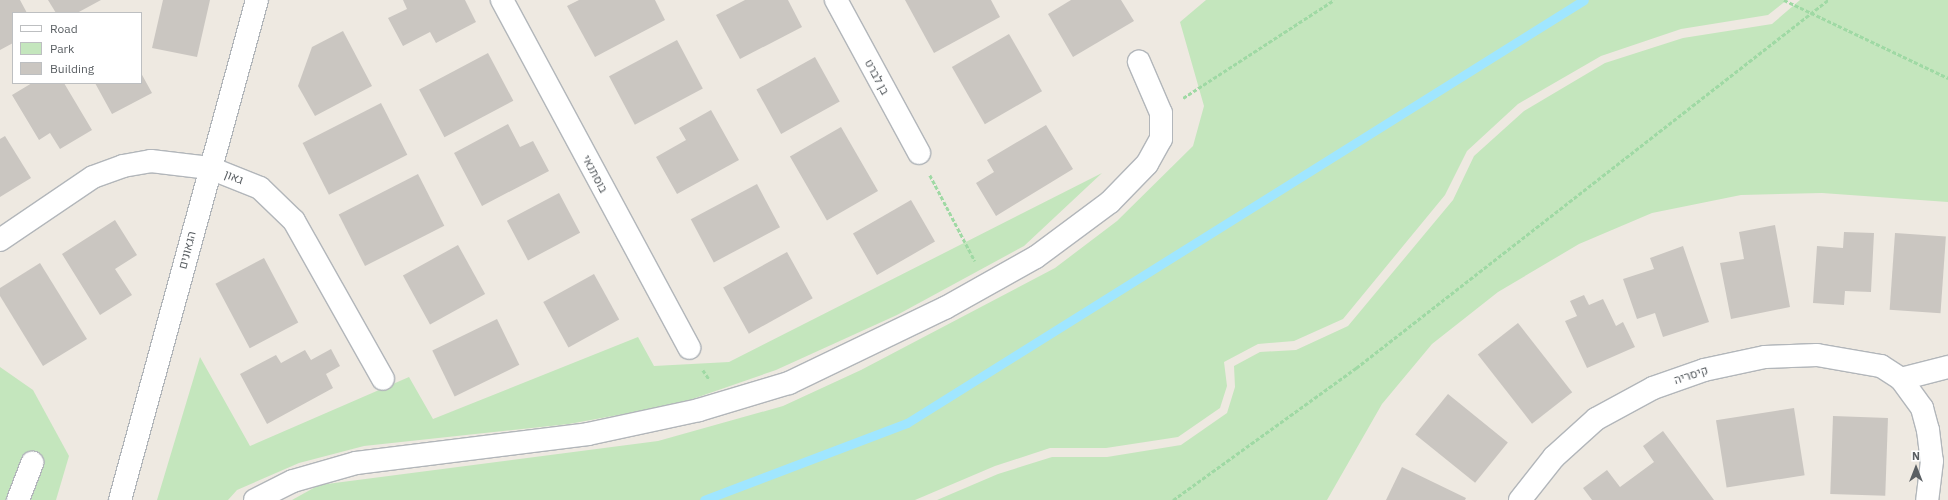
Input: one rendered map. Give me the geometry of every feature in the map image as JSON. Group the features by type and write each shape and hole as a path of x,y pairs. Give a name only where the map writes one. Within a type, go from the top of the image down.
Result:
{"street":[{"name":"הגאונים","path":"120,500 257,0"},
{"name":"בוסתנאי","path":"502,0 689,348"},
{"name":"בן לברט","path":"836,0 919,153"},
{"path":"255,500 293,481 356,463 588,434 724,403 789,383 987,284 1036,257 1110,202 1147,164 1161,139 1161,113 1139,62"},
{"name":"גאון","path":"0,240 93,177 123,166 151,161 210,168 260,188 294,221 383,379"},
{"name":"קיסריה","path":"1520,500 1554,457 1596,419 1653,388 1704,370 1765,357 1817,355 1881,366 1901,379 1922,408 1928,430 1932,461 1927,500"},
{"path":"1901,379 1948,367"},
{"path":"18,500 32,463"}],"path":[{"path":"1161,113 1334,0"},
{"path":"1784,0 1948,78"},
{"path":"1173,500 1356,368 1828,0"},
{"path":"919,153 987,284"},
{"path":"689,348 724,403"}],"green space":[{"path":"1206,0 1787,0 1768,15 1681,29 1601,56 1518,104 1467,151 1445,195 1343,319 1294,341 1258,344 1224,362 1227,386 1220,408 1178,437 1106,448 1050,448 995,466 915,500 292,500 319,485 658,441 783,406 861,370 1055,268 1117,221 1193,146 1204,106 1180,22"},
{"path":"1800,0 1948,0 1948,202 1822,193 1741,195 1652,213 1579,244 1498,292 1432,344 1382,404 1327,500 937,500 998,474 1052,457 1107,457 1181,445 1227,413 1235,387 1234,366 1260,352 1296,350 1348,326 1453,200 1474,156 1524,111 1605,63 1683,38 1772,24"},
{"path":"1102,173 1024,246 897,315 776,370 678,404 569,424 364,446 299,463 237,490 228,500 157,500 200,357 250,446 409,377 433,419 638,337 654,366 729,362"},
{"path":"0,367 33,390 69,456 56,500 0,500"}],"building":[{"path":"0,0 20,0 26,12 12,12 12,44 0,50"},
{"path":"48,0 101,0 79,12 55,12"},
{"path":"163,0 210,0 197,57 152,48"},
{"path":"403,0 465,0 476,22 436,43 430,32 403,46 388,18 407,9"},
{"path":"579,0 655,0 665,20 595,57 567,6"},
{"path":"745,0 788,0 802,27 740,59 716,15"},
{"path":"905,0 991,0 1000,17 934,53"},
{"path":"1071,0 1121,0 1134,21 1073,57 1048,14"},
{"path":"343,31 372,86 315,116 298,86 312,47"},
{"path":"1009,34 1042,91 985,124 952,67"},
{"path":"677,40 703,89 635,125 609,76"},
{"path":"488,53 513,101 444,137 419,90"},
{"path":"815,57 840,102 781,134 756,89"},
{"path":"142,75 152,93 112,114 96,84 142,84"},
{"path":"30,84 65,84 92,130 60,149 50,133 39,140 12,95"},
{"path":"381,103 407,155 329,195 303,143"},
{"path":"711,110 739,160 677,194 656,157 686,140 679,128"},
{"path":"508,124 520,147 533,141 549,171 482,206 454,153"},
{"path":"1046,125 1073,169 996,216 976,183 994,172 987,160"},
{"path":"841,127 878,191 827,221 790,156"},
{"path":"5,136 31,178 0,197 0,139"},
{"path":"418,174 444,226 365,266 339,214"},
{"path":"757,184 780,227 714,262 691,219"},
{"path":"559,193 580,233 528,260 507,221"},
{"path":"911,200 935,242 877,275 853,234"},
{"path":"115,220 137,255 115,269 132,295 100,315 62,254"},
{"path":"1775,225 1790,307 1731,319 1720,263 1744,259 1739,232"},
{"path":"1844,232 1874,233 1871,292 1845,291 1844,305 1813,303 1817,246 1843,248"},
{"path":"1895,233 1946,237 1941,313 1890,310"},
{"path":"458,245 485,294 430,325 403,276"},
{"path":"1683,246 1709,322 1663,337 1655,313 1637,319 1623,279 1654,269 1650,258"},
{"path":"787,252 813,298 749,334 723,287"},
{"path":"264,258 298,322 250,348 215,284"},
{"path":"40,263 87,339 43,366 0,296 0,288"},
{"path":"594,274 619,319 568,348 543,302"},
{"path":"1584,295 1589,305 1603,299 1616,326 1623,322 1635,347 1587,368 1565,321 1577,316 1570,301"},
{"path":"497,319 519,365 455,396 432,351"},
{"path":"1518,323 1572,392 1532,424 1478,354"},
{"path":"331,349 340,366 326,374 333,388 267,424 240,374 276,355 281,363 305,350 311,360"},
{"path":"1448,394 1508,442 1475,483 1415,434"},
{"path":"1794,408 1805,475 1727,488 1716,420"},
{"path":"1833,416 1888,418 1885,496 1830,494"},
{"path":"1663,431 1714,500 1592,500 1583,488 1607,470 1620,487 1654,462 1643,446"},
{"path":"1402,467 1466,498 1465,500 1386,500"}],"waterway":[{"path":"704,500 907,423 1584,0"}]}
